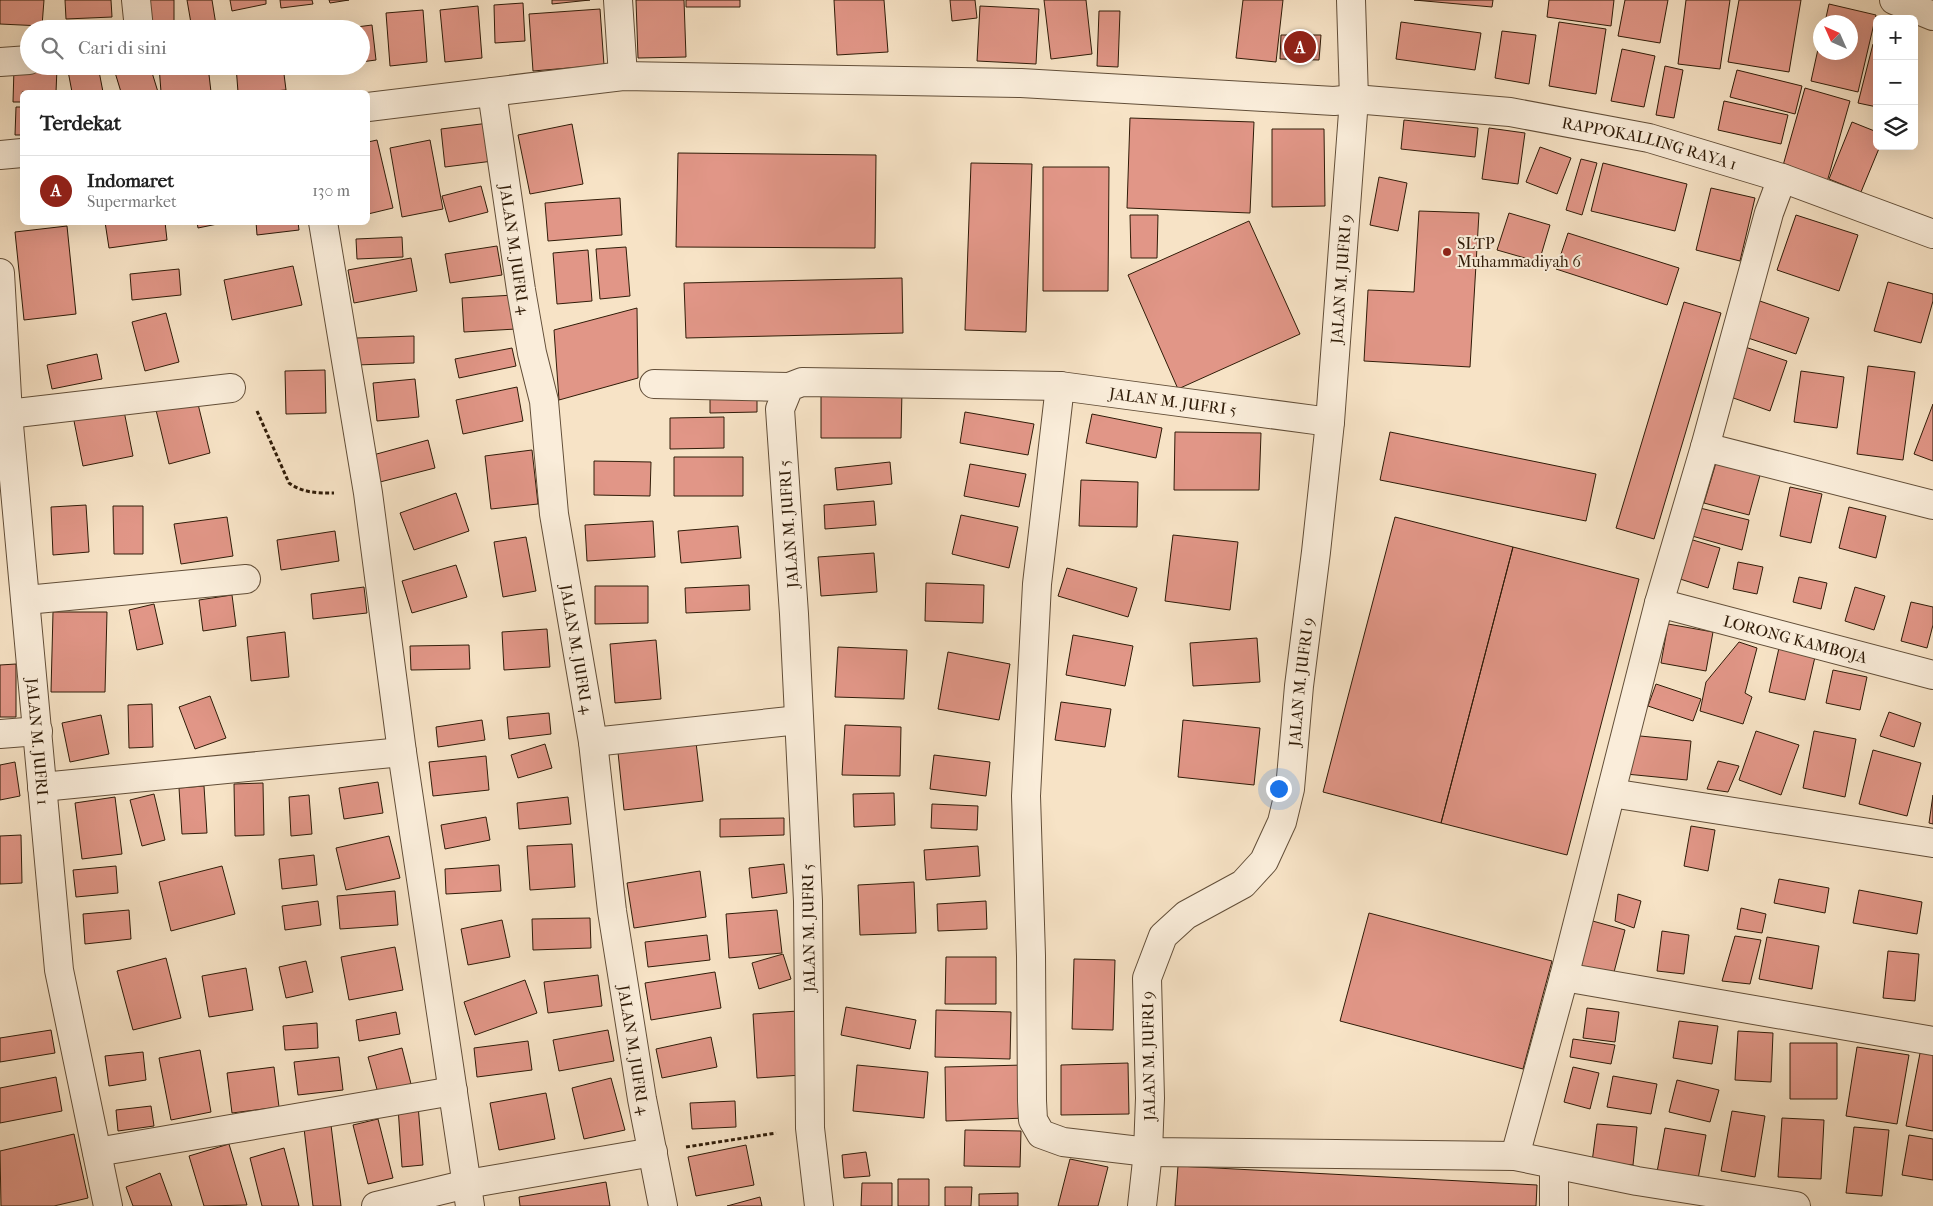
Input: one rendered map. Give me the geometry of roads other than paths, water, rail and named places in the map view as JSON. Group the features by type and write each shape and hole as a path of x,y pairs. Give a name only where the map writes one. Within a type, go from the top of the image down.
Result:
{"street":[{"path":"136,0 138,20"},
{"path":"618,0 623,76"},
{"name":"JALAN M. JUFRI 9","path":"1142,1206 1148,1152 1150,1098 1147,978 1163,936 1186,915 1243,884 1264,861 1282,822 1290,789 1299,686 1330,422 1354,99 1351,0"},
{"path":"1894,0 1933,16"},
{"path":"0,62 20,61"},
{"name":"RAPPOKALLING RAYA 1","path":"370,107 623,76 1021,83 1334,101 1354,99 1510,112 1649,138 1782,178 1933,234"},
{"name":"JALAN M. JUFRI 4","path":"492,92 521,290 532,353 544,401 554,514 593,742 612,911 642,1099 654,1152 663,1206"},
{"path":"0,155 20,153"},
{"path":"1515,1156 1564,978 1659,603 1705,447 1769,213 1782,178"},
{"path":"324,225 368,493 402,752 469,1195"},
{"name":"JALAN M. JUFRI 1","path":"0,273 8,414 59,970 108,1206"},
{"name":"JALAN M. JUFRI 5","path":"819,1206 810,1128 808,901 794,614 780,409 789,387 802,382 1060,386 1330,422"},
{"path":"654,384 789,387"},
{"path":"1060,386 1037,584 1026,796 1033,1120 1041,1134 1063,1142 1148,1152 1515,1156 1637,1181 1796,1206"},
{"path":"8,414 231,388"},
{"path":"1705,447 1933,505"},
{"path":"26,600 246,579"},
{"name":"LORONG KAMBOJA","path":"1659,603 1933,675"},
{"path":"593,742 799,720"},
{"path":"0,734 38,731"},
{"path":"42,787 402,752"},
{"path":"1611,792 1933,844"},
{"path":"1564,978 1933,1041"},
{"path":"96,1152 452,1091"},
{"path":"376,1206 469,1195 654,1152"},
{"path":"1554,1165 1554,1206"}],"place":[{"name":"Indomaret","path":"1300,47"},
{"name":"SLTP Muhammadiyah 6","path":"1447,252"}]}
